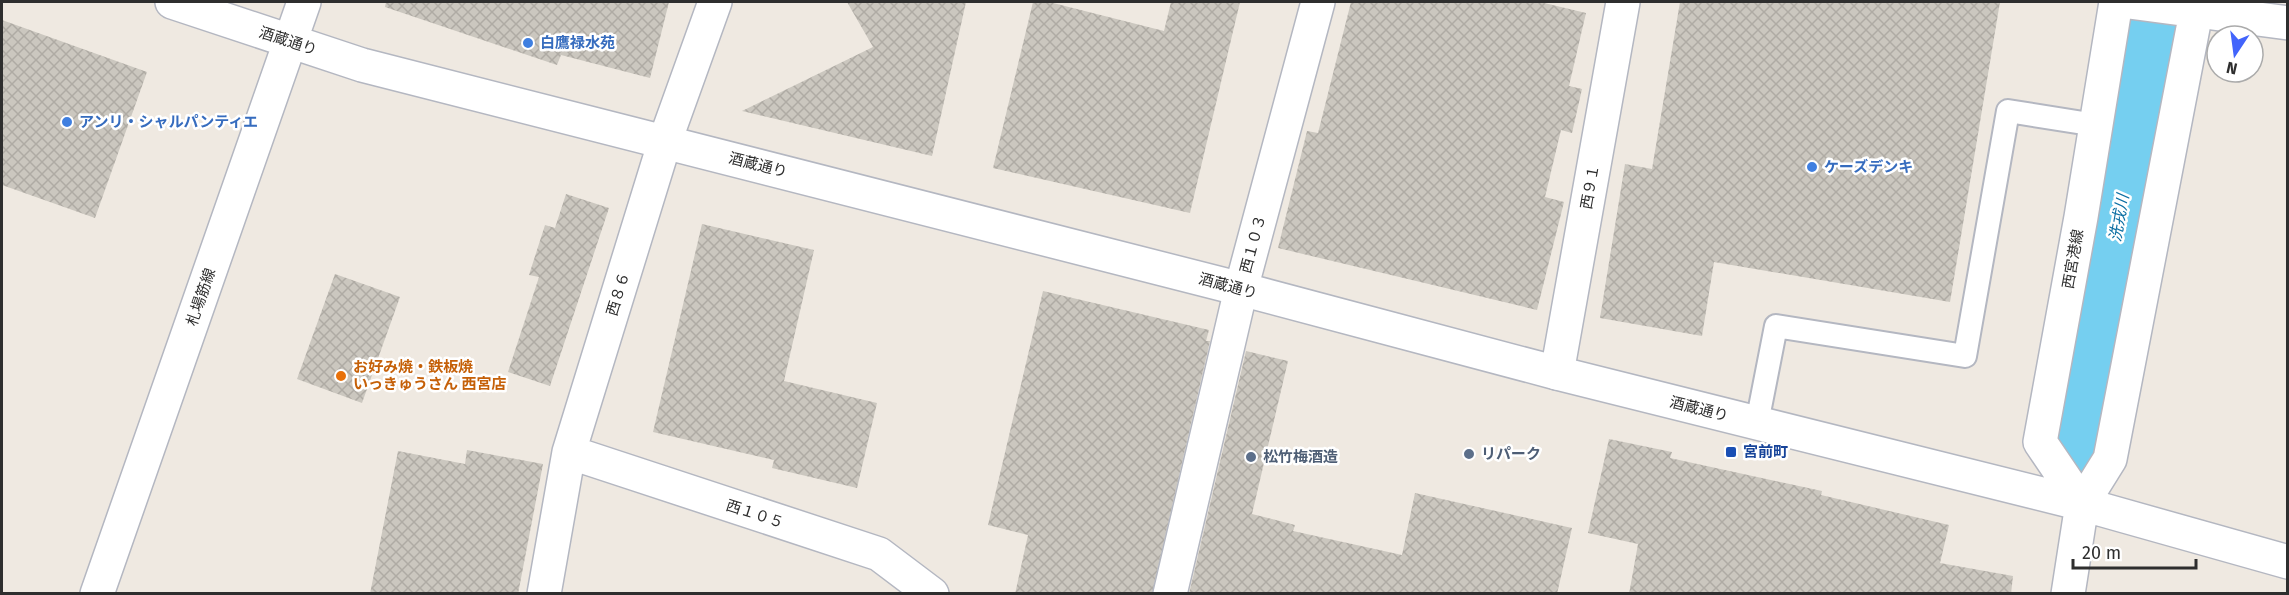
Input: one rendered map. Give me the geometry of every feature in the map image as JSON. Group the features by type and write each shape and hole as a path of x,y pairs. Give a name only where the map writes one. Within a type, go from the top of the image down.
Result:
{"street":[{"name":"酒蔵通り","path":"172,2 362,65 665,141 1557,373 2082,504 2288,562"},
{"name":"札場筋線","path":"98,594 304,2"},
{"name":"西８６","path":"544,594 569,452 665,141 715,2"},
{"name":"西１０３","path":"1170,594 1241,290 1318,2"},
{"name":"西９１","path":"1557,373 1623,2"},
{"path":"2126,2 2194,7 2288,22"},
{"name":"西宮港線","path":"2082,504 2040,442 2096,125 2126,2"},
{"path":"2068,594 2082,504 2110,459 2194,7"},
{"name":"西１０５","path":"569,452 879,554 932,594"}],"lane":[{"path":"1757,423 1776,326 1965,356 2008,111 2096,125"}],"building":[{"path":"386,2 669,2 650,78 561,55 557,65 385,7"},
{"path":"847,2 966,2 932,156 742,111 873,47"},
{"path":"1033,2 1049,2 1164,31 1171,2 1240,2 1190,213 993,168"},
{"path":"1351,2 1540,2 1586,13 1569,86 1582,89 1572,133 1561,130 1545,197 1564,202 1537,310 1278,248 1307,131 1318,133"},
{"name":"ケーズデンキ","path":"1680,2 2000,2 1950,302 1714,262 1702,336 1600,318 1625,164 1652,169"},
{"path":"2,20 147,72 95,218 2,185"},
{"path":"566,194 609,208 550,386 508,372 539,277 529,275 545,225 555,228"},
{"path":"702,224 814,250 784,381 877,403 857,488 772,468 774,460 653,432"},
{"path":"335,274 400,297 362,403 297,379"},
{"path":"1043,291 1209,330 1206,341 1210,341 1152,594 1015,594 1028,535 988,525"},
{"path":"1246,351 1288,361 1252,514 1295,525 1293,531 1402,555 1415,493 1572,528 1557,594 1189,594"},
{"path":"1609,439 1672,452 1670,458 1822,491 1821,495 1949,525 1940,563 2013,576 2011,594 1629,594 1638,544 1588,533"},
{"path":"467,450 543,464 518,594 370,594 398,451 465,464"}],"waterway":[{"name":"洗戎川","path":"2082,435 2155,2"}],"place":[{"name":"白鷹禄水苑","path":"528,43"},
{"name":"アンリ・シャルパンティエ","path":"67,122"},
{"name":"ケーズデンキ","path":"1812,167"},
{"name":"お好み焼・鉄板焼 いっきゅうさん 西宮店","path":"341,376"},
{"name":"宮前町","path":"1731,452"},
{"name":"リパーク","path":"1469,454"},
{"name":"松竹梅酒造","path":"1251,457"}]}
